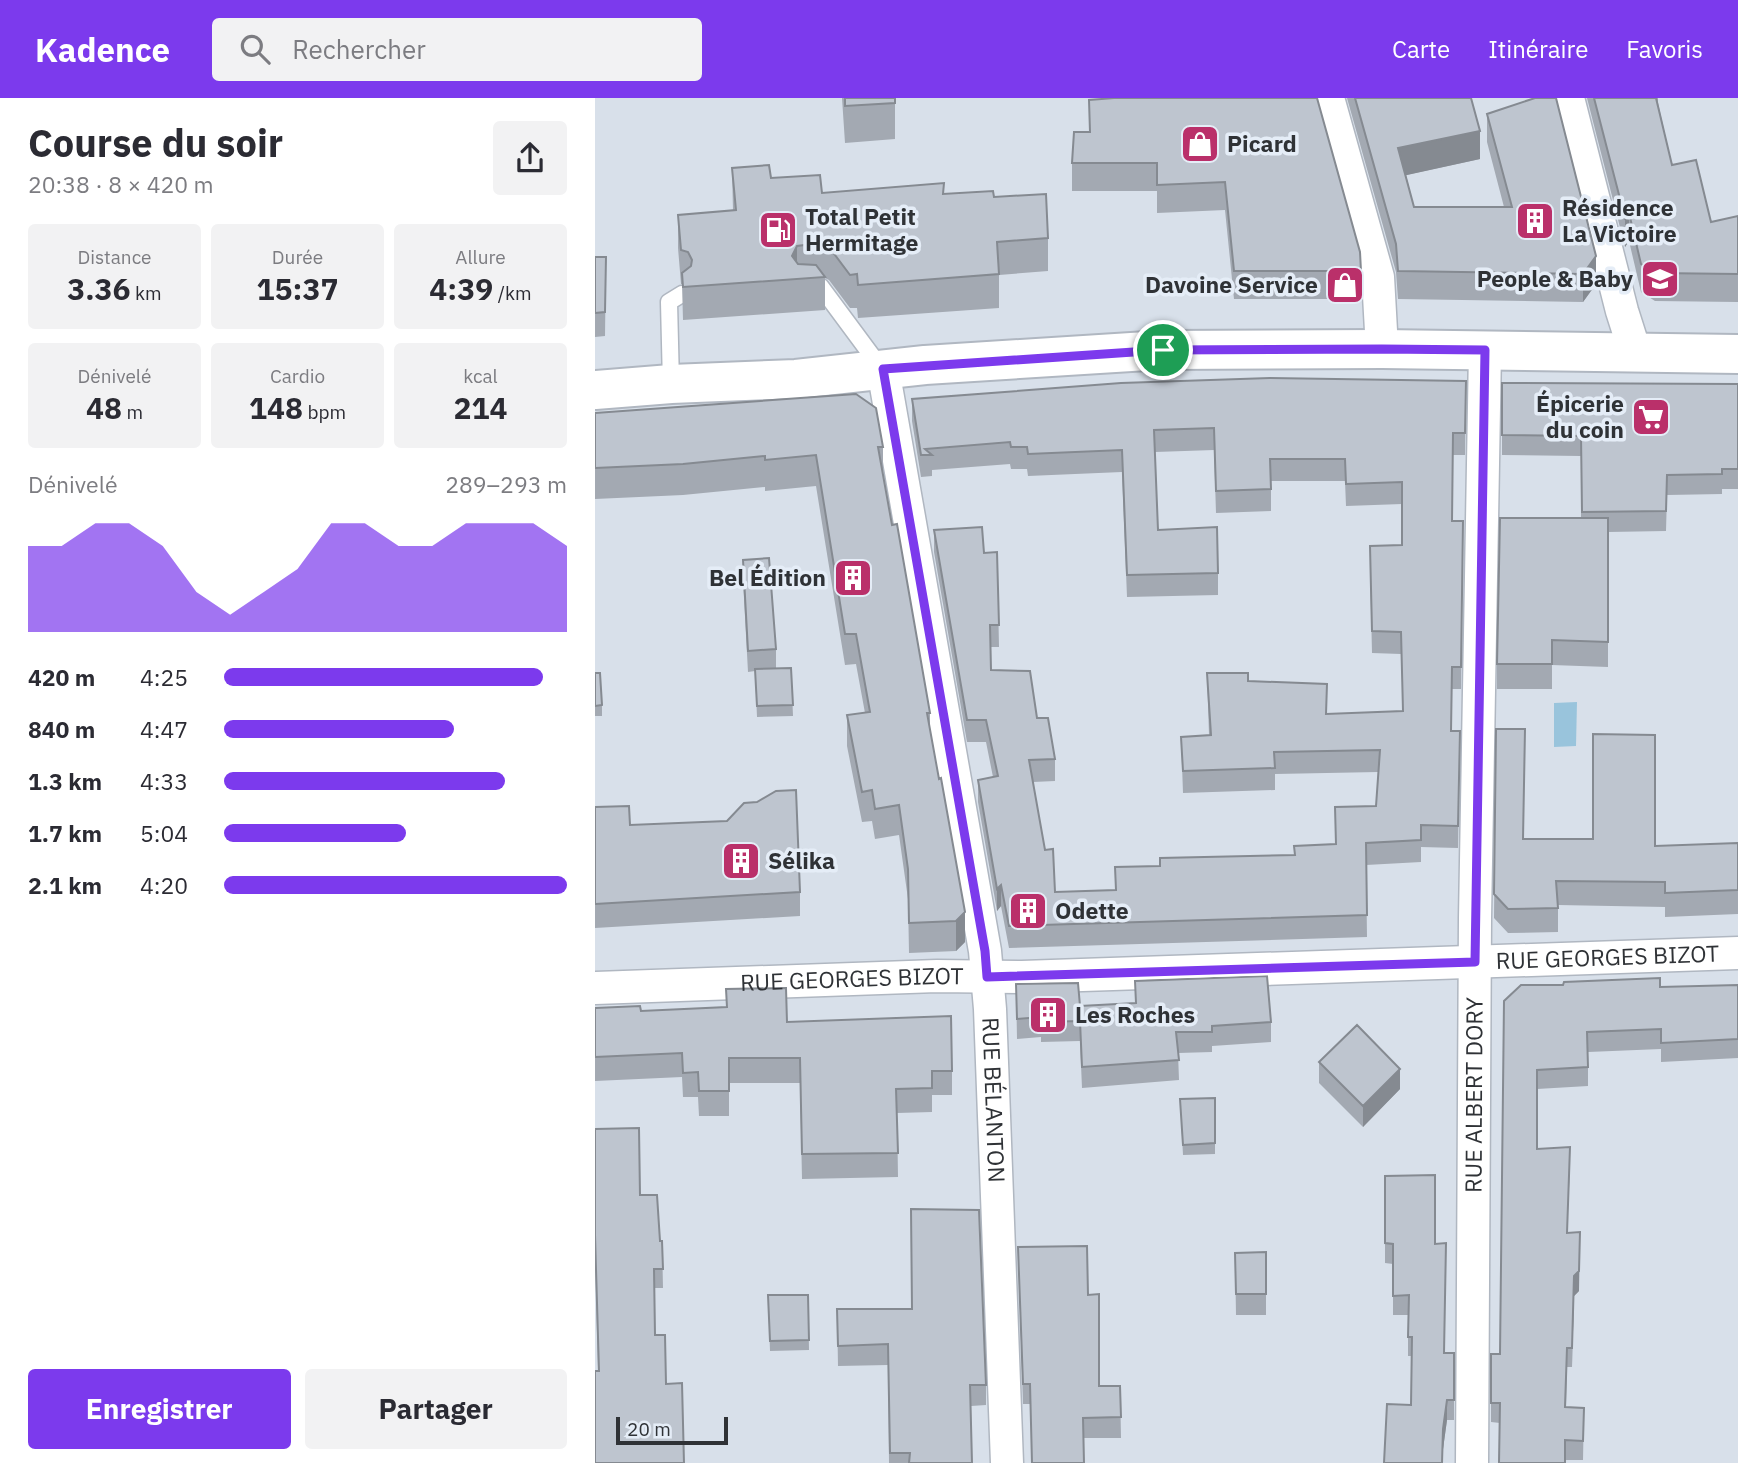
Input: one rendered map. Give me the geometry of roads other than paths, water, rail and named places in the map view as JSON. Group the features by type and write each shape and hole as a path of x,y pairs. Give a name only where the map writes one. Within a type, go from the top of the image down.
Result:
{"main road":[{"path":"595,390 796,379 883,369 1163,350 1382,349 1738,354"}],"street":[{"path":"1328,98 1378,277 1382,349"},
{"path":"1568,98 1618,297 1635,352"},
{"name":"RUE ALBERT DORY","path":"1472,1463 1475,962 1485,350"},
{"name":"RUE BÉLANTON","path":"883,369 983,938 987,977 1007,1463"},
{"name":"RUE GEORGES BIZOT","path":"595,988 1738,953"}],"lane":[{"path":"802,288 821,287 883,369"},
{"path":"671,384 669,302 682,294"}],"water":[{"path":"1577,702 1576,746 1554,747 1554,703"}],"place":[{"name":"Picard","path":"1200,144"},
{"name":"Résidence La Victoire","path":"1535,221"},
{"name":"Total Petit Hermitage","path":"778,230"},
{"name":"People & Baby","path":"1660,279"},
{"name":"Davoine Service","path":"1345,285"},
{"name":"Épicerie du coin","path":"1651,417"},
{"name":"Bel Édition","path":"853,578"},
{"name":"Sélika","path":"741,861"},
{"name":"Odette","path":"1028,911"},
{"name":"Les Roches","path":"1048,1015"}]}
